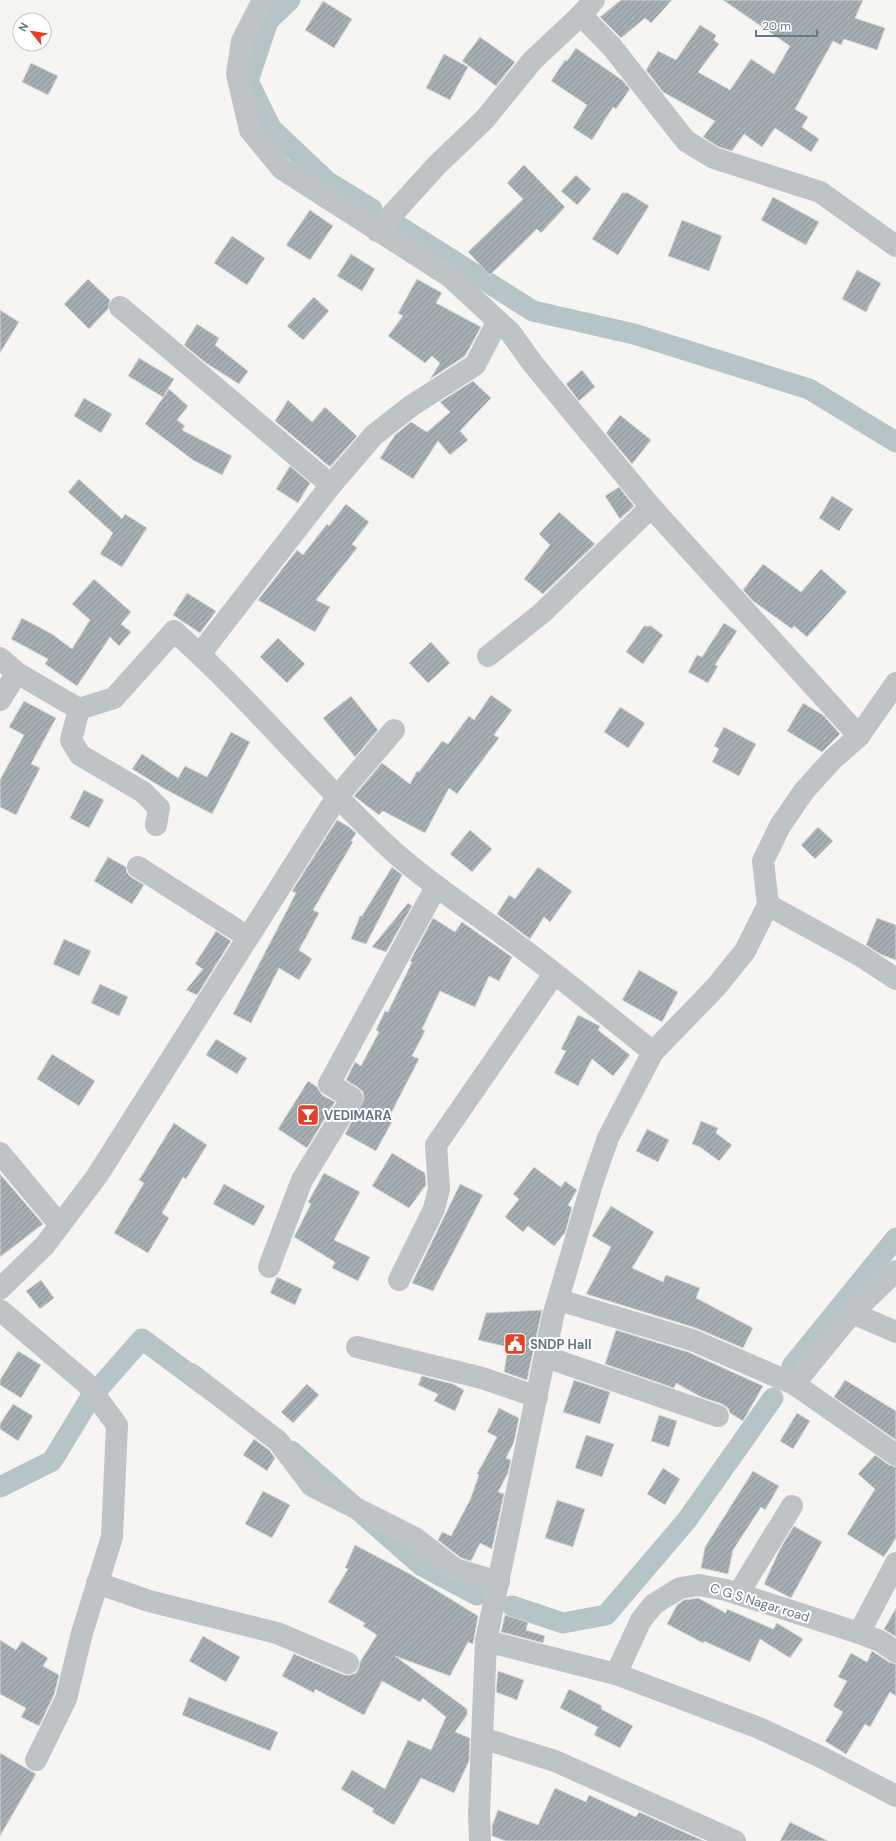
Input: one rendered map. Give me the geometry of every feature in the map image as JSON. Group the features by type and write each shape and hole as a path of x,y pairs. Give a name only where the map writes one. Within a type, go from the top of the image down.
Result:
{"street":[{"path":"263,0 242,41 237,74 250,130 282,169 449,276 510,332 533,364 651,507 859,736"},
{"path":"377,231 437,165 485,119 532,60 588,7 612,48 686,141 714,158 820,192 896,246"},
{"path":"120,307 331,485"},
{"path":"200,654 331,485 374,435 411,406 474,365 498,321"},
{"path":"488,656 542,613 651,507"},
{"path":"0,658 17,673 79,709 114,698 174,631 200,654 337,797 393,851 436,887 512,941 653,1052"},
{"path":"0,700 17,673"},
{"path":"480,1841 479,1814 486,1641 546,1357 553,1316 559,1300 575,1240 608,1138 653,1052 716,987 745,951 768,905 763,861 780,826 804,791 832,760 859,736 896,682"},
{"path":"79,709 71,740 80,755 143,792 159,808 156,825"},
{"path":"0,1289 45,1246 97,1176 337,797 394,730"},
{"path":"138,868 248,937"},
{"path":"269,1267 302,1180 352,1098 329,1084 436,887"},
{"path":"768,905 893,972"},
{"path":"399,1280 434,1209 439,1189 436,1145 554,974"},
{"path":"0,1153 60,1225"},
{"path":"794,1384 852,1313 896,1271"},
{"path":"559,1300 692,1340 794,1384 896,1455"},
{"path":"0,1310 86,1383 117,1426 112,1537 82,1633 66,1699 36,1760"},
{"path":"852,1313 896,1332"},
{"path":"357,1347 482,1378 537,1397"},
{"path":"546,1357 718,1416"},
{"path":"191,1374 278,1441 312,1486 415,1538 455,1569 499,1582"},
{"path":"738,1594 792,1506"},
{"path":"860,1633 896,1563"},
{"path":"98,1583 149,1601 277,1633 348,1663"},
{"name":"C G S Nagar road","path":"616,1674 642,1620 654,1604 680,1588 699,1585 738,1594 860,1633 880,1641 896,1652"},
{"path":"486,1641 616,1674 759,1728 821,1757 896,1796"},
{"path":"482,1738 555,1761 735,1841"}],"building":[{"path":"621,0 672,0 651,23 645,18 621,38 600,17"},
{"path":"723,0 863,0 855,18 885,28 877,50 844,39 841,45 833,41 795,109 808,117 802,127 819,139 811,152 775,128 762,147 744,134 732,151 719,147 703,137 715,121 663,92 646,70 658,51 676,60 700,25 716,35 714,40 719,44 698,72 730,90 751,59 774,74 790,46"},
{"path":"323,1 352,19 334,48 305,30"},
{"path":"480,37 515,62 496,86 462,61"},
{"path":"576,48 622,80 630,89 616,109 613,107 592,140 573,128 587,105 551,81 565,60 567,61"},
{"path":"444,54 468,67 450,100 426,88"},
{"path":"31,63 58,76 48,95 22,82"},
{"path":"524,165 565,207 541,233 537,229 490,275 468,252 523,199 507,183"},
{"path":"576,175 591,189 577,205 561,191"},
{"path":"622,193 628,193 649,206 618,255 592,239"},
{"path":"773,197 819,222 806,245 761,220"},
{"path":"310,210 333,226 310,260 286,245"},
{"path":"682,220 722,236 709,271 668,256"},
{"path":"232,236 265,258 247,285 214,263"},
{"path":"351,254 375,269 362,291 337,276"},
{"path":"857,270 881,283 866,312 842,299"},
{"path":"88,279 110,300 108,309 89,329 64,304"},
{"path":"417,279 442,293 436,303 481,327 465,356 430,379 440,363 432,356 425,363 388,336 403,316 398,313"},
{"path":"314,297 329,311 303,340 287,326"},
{"path":"0,310 19,322 0,353"},
{"path":"197,324 219,338 215,345 248,371 239,384 206,363 184,345"},
{"path":"139,358 174,379 163,397 128,376"},
{"path":"582,370 595,387 579,401 566,384"},
{"path":"473,381 491,398 460,431 468,440 450,455 438,441 413,479 380,458 395,435 411,422 427,432 450,412 440,402"},
{"path":"169,389 188,406 177,420 185,426 182,430 232,456 222,475 193,460 145,424"},
{"path":"84,398 112,414 101,433 74,416"},
{"path":"288,400 312,422 325,407 357,436 330,467 275,421"},
{"path":"620,415 651,440 632,464 606,433"},
{"path":"290,466 310,483 298,503 276,489"},
{"path":"79,479 122,519 125,514 147,528 122,567 100,554 113,533 68,492"},
{"path":"619,487 634,506 620,519 605,496"},
{"path":"832,496 853,509 839,531 819,518"},
{"path":"346,504 369,522 352,544 357,548 316,600 330,607 315,632 258,600 297,550 303,555 327,524 329,526"},
{"path":"559,512 595,544 543,594 524,579 550,545 539,534"},
{"path":"763,564 801,592 821,569 847,592 807,637 794,626 792,629 753,601 743,590"},
{"path":"94,579 131,612 121,624 131,632 119,646 110,637 77,686 45,664 48,659 11,639 22,618 52,634 72,649 90,620 72,604"},
{"path":"187,593 216,611 200,633 173,615"},
{"path":"724,623 737,631 715,665 718,666 708,683 688,672 697,655 702,657"},
{"path":"644,626 651,626 663,635 643,664 626,652"},
{"path":"278,638 305,664 287,683 260,657"},
{"path":"431,642 450,663 428,683 409,663"},
{"path":"491,695 512,710 494,735 499,738 457,794 449,788 425,833 383,811 379,815 354,796 382,763 410,784 417,771 419,772 442,741 448,744 469,716 474,720"},
{"path":"351,696 378,730 355,757 323,718"},
{"path":"24,701 56,718 31,764 40,768 16,815 0,807 0,780 24,735 9,727"},
{"path":"803,703 823,715 840,734 822,752 787,731"},
{"path":"620,707 645,723 628,748 604,732"},
{"path":"724,727 756,744 739,776 712,762 719,749 714,746"},
{"path":"231,732 250,742 212,814 163,788 132,769 142,754 178,778 185,766 207,777"},
{"path":"84,790 104,800 89,828 70,818"},
{"path":"337,820 356,833 351,841 353,842 313,910 319,913 299,950 312,959 299,980 279,968 251,1023 233,1014 296,893 292,891"},
{"path":"818,827 833,841 815,859 801,845"},
{"path":"470,830 492,849 472,872 450,854"},
{"path":"108,857 126,867 127,873 131,877 144,885 132,904 94,881"},
{"path":"392,867 402,875 366,944 351,939 360,916 362,916"},
{"path":"538,867 572,891 550,922 544,917 530,939 497,914 509,895 515,899"},
{"path":"408,903 412,906 386,952 372,947"},
{"path":"433,918 455,932 462,922 512,957 499,981 489,976 475,1007 440,991 422,1029 425,1031 412,1056 419,1059 388,1119 392,1122 376,1151 345,1134 364,1099 363,1092 346,1080 355,1062 361,1066 379,1032 376,1030 385,1011 388,1012 412,962 410,961"},
{"path":"877,918 896,925 896,960 882,955 866,945"},
{"path":"216,931 231,941 197,995 186,990 203,969 195,964"},
{"path":"64,939 91,951 79,976 53,964"},
{"path":"639,970 678,992 662,1022 622,1000"},
{"path":"100,984 128,997 119,1016 91,1003"},
{"path":"578,1015 600,1026 598,1030 630,1055 613,1076 592,1059 578,1086 554,1073 566,1051 561,1049"},
{"path":"216,1039 247,1058 237,1074 206,1055"},
{"path":"52,1054 95,1081 79,1106 37,1079"},
{"name":"VEDIMARA","path":"308,1081 317,1087 322,1095 335,1102 307,1148 278,1129"},
{"path":"701,1121 718,1128 716,1133 732,1145 719,1161 700,1147 692,1144"},
{"path":"174,1123 207,1145 186,1179 183,1177 162,1213 169,1218 148,1253 114,1233 144,1183 139,1180"},
{"path":"647,1129 669,1140 658,1162 636,1151"},
{"path":"392,1153 425,1173 426,1185 409,1208 372,1186"},
{"path":"534,1167 561,1187 565,1181 577,1190 568,1205 572,1208 565,1233 554,1246 528,1226 523,1232 505,1217 519,1199 513,1194"},
{"path":"324,1173 360,1192 334,1240 370,1257 358,1281 332,1268 335,1262 294,1237 311,1204 308,1202"},
{"path":"0,1174 43,1224 0,1257"},
{"path":"224,1184 265,1206 254,1226 213,1204"},
{"path":"460,1184 483,1195 433,1291 412,1283"},
{"path":"611,1206 654,1232 632,1268 663,1282 666,1275 700,1288 696,1298 753,1328 743,1348 696,1328 586,1294 611,1247 592,1236"},
{"path":"277,1277 302,1289 295,1305 270,1293"},
{"path":"41,1280 54,1298 40,1309 26,1291"},
{"name":"SNDP Hall","path":"542,1310 527,1380 504,1372 508,1347 478,1340 486,1313"},
{"path":"616,1330 688,1352 763,1386 743,1421 730,1413 728,1408 722,1404 701,1397 676,1383 674,1388 605,1364"},
{"path":"18,1351 41,1365 21,1398 0,1385 0,1380"},
{"path":"422,1376 453,1384 464,1390 455,1411 434,1401 438,1394 418,1385"},
{"path":"574,1380 610,1392 600,1424 563,1412"},
{"path":"845,1380 896,1411 896,1440 834,1397"},
{"path":"307,1384 319,1395 293,1423 281,1412"},
{"path":"13,1404 33,1416 18,1441 0,1429 0,1424"},
{"path":"499,1408 519,1418 514,1442 506,1458 511,1460 508,1473 498,1492 504,1494 492,1549 480,1543 471,1561 461,1558 438,1540 442,1532 451,1536 470,1500 479,1475 477,1474 497,1437 487,1432"},
{"path":"797,1413 810,1421 793,1449 780,1441"},
{"path":"659,1415 677,1421 669,1447 651,1441"},
{"path":"586,1435 614,1444 602,1477 575,1468"},
{"path":"254,1439 269,1450 275,1458 267,1471 243,1455"},
{"path":"875,1455 889,1465 896,1467 896,1538 884,1557 847,1534 875,1489 858,1474"},
{"path":"663,1468 680,1479 665,1505 647,1494"},
{"path":"753,1471 779,1486 765,1510 761,1507 733,1550 728,1574 701,1568 705,1547"},
{"path":"263,1491 290,1505 272,1538 245,1524"},
{"path":"557,1500 585,1509 573,1547 545,1538"},
{"path":"794,1526 822,1542 791,1598 764,1584 780,1549"},
{"path":"355,1545 410,1574 478,1616 473,1644 468,1642 450,1676 395,1656 467,1709 467,1715 455,1732 470,1738 469,1761 454,1793 421,1778 394,1825 372,1812 374,1809 341,1789 352,1770 385,1789 408,1740 431,1750 446,1717 423,1698 420,1702 382,1681 364,1715 315,1689 314,1693 282,1676 294,1654 344,1675 356,1673 359,1668 360,1662 377,1635 363,1626 365,1623 328,1602 348,1569 345,1568"},
{"path":"698,1598 726,1613 727,1609 773,1629 777,1623 803,1639 790,1658 760,1639 750,1662 704,1641 703,1643 667,1624 677,1605 684,1600"},
{"path":"896,1608 896,1637 884,1629"},
{"path":"505,1615 528,1622 526,1630 545,1636 543,1643 501,1632"},
{"path":"203,1636 240,1657 226,1682 189,1661"},
{"path":"0,1640 16,1650 22,1641 48,1658 43,1666 59,1675 54,1695 39,1726 21,1717 26,1708 0,1694"},
{"path":"872,1651 889,1662 896,1664 896,1696 890,1692 870,1727 865,1724 846,1754 825,1741 843,1712 833,1706 847,1681 838,1677 851,1653 867,1662"},
{"path":"498,1671 524,1680 517,1700 496,1692"},
{"path":"569,1689 602,1706 601,1709 633,1726 620,1748 594,1735 598,1727 560,1708"},
{"path":"189,1697 278,1732 270,1751 182,1715"},
{"path":"0,1753 36,1774 0,1836"},
{"path":"555,1788 586,1802 589,1795 636,1817 639,1812 704,1841 506,1841 492,1836 492,1826 498,1810 538,1825"},
{"path":"790,1822 828,1841 780,1841"}],"waterway":[{"path":"290,0 268,21 248,81 271,128 328,182 372,209"},
{"path":"400,227 533,311 634,334 809,389 896,442"},
{"path":"792,1366 896,1238"},
{"path":"0,1487 52,1461 91,1397 142,1339 204,1385"},
{"path":"512,1606 563,1623 606,1615 687,1520 773,1398"},
{"path":"291,1451 422,1566 477,1595"}],"place":[{"name":"VEDIMARA","path":"308,1115"},
{"name":"SNDP Hall","path":"515,1344"}]}
